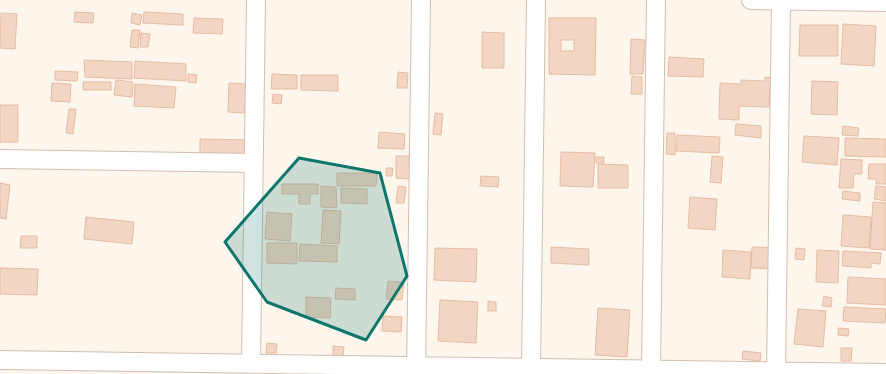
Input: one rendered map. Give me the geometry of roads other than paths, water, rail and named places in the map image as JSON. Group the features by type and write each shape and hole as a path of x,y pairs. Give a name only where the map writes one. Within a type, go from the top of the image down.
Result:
{"street":[{"path":"251,364 256,0"},
{"path":"416,370 421,0"},
{"path":"531,368 536,0"},
{"path":"651,370 656,0"},
{"path":"751,0 886,2"},
{"path":"776,373 781,0"},
{"path":"0,159 253,163"},
{"path":"0,360 47,367 251,364 416,370 531,368 776,373 886,373"}]}
